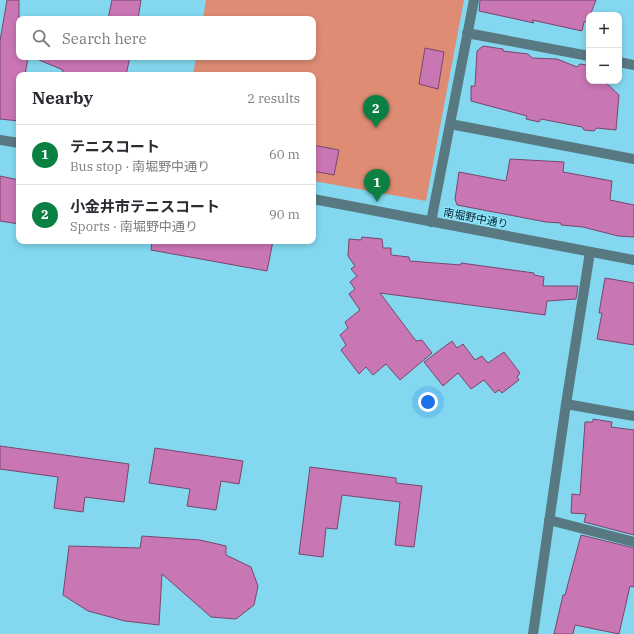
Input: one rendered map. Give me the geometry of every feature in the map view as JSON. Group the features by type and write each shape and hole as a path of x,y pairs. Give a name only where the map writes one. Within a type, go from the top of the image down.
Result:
{"street":[{"path":"431,222 474,0"},
{"path":"467,33 586,55"},
{"path":"622,63 634,65"},
{"path":"450,124 634,159"},
{"path":"0,140 16,143"},
{"name":"南堀野中通り","path":"316,200 634,260"},
{"path":"533,634 566,404 590,252"},
{"path":"566,404 634,416"},
{"path":"549,520 634,542"}],"shaded area":[{"path":"206,0 464,0 426,201 316,182 316,72 194,72 196,60 316,60 316,16 203,16"}],"building":[{"path":"7,0 19,0 19,16 16,16 16,60 28,60 26,72 16,72 16,121 0,119 0,41"},
{"path":"112,0 141,0 138,16 109,16"},
{"path":"480,0 596,0 591,12 586,12 586,22 584,22 582,31 532,20 534,23 479,11"},
{"path":"483,46 503,49 503,51 528,54 532,58 557,59 577,67 580,64 586,65 586,84 607,84 619,95 616,130 597,128 594,131 584,130 582,127 541,119 539,122 526,119 527,116 471,101 471,86 475,86 477,51"},
{"path":"425,48 444,52 438,89 419,84"},
{"path":"39,60 129,60 127,72 63,72 63,70"},
{"path":"316,146 339,150 334,175 316,172"},
{"path":"510,159 564,162 563,172 612,181 610,200 634,205 634,237 618,236 583,227 561,225 561,223 546,222 457,205 455,199 459,172 506,181"},
{"path":"0,176 16,179 16,224 0,221"},
{"path":"362,237 382,239 383,248 391,248 391,255 409,257 410,261 461,265 461,263 534,273 534,275 544,277 543,286 578,286 576,299 547,301 545,315 380,293 416,341 422,340 432,353 400,380 386,364 373,375 366,367 359,374 341,350 346,345 340,335 348,328 345,322 360,310 349,294 355,289 350,282 357,276 351,269 355,266 348,256 349,239 361,240"},
{"path":"152,244 272,244 267,271 151,250"},
{"path":"605,278 634,283 634,345 597,339 602,313 599,313"},
{"path":"452,341 457,348 463,344 475,360 482,356 488,363 504,352 520,373 517,377 519,380 502,393 499,390 495,393 484,380 471,389 458,373 443,386 424,362"},
{"path":"593,419 612,422 611,427 634,430 634,535 584,522 586,514 571,513 572,494 580,495 585,422 593,422"},
{"path":"0,446 129,464 124,502 85,497 83,512 54,508 58,477 0,469"},
{"path":"155,448 243,461 239,484 221,481 216,510 187,506 190,489 149,483"},
{"path":"310,467 396,478 396,483 422,486 414,547 395,545 400,502 342,495 337,529 326,528 323,557 299,554"},
{"path":"581,535 634,548 634,587 630,586 619,634 575,625 573,634 554,634 563,595 565,595"},
{"path":"142,536 200,540 226,546 226,555 251,567 258,586 254,605 236,619 211,617 162,574 159,625 125,621 88,611 63,595 69,546 140,548"}],"place":[{"name":"小金井市テニスコート","path":"376,128"},
{"name":"テニスコート","path":"377,202"}]}
